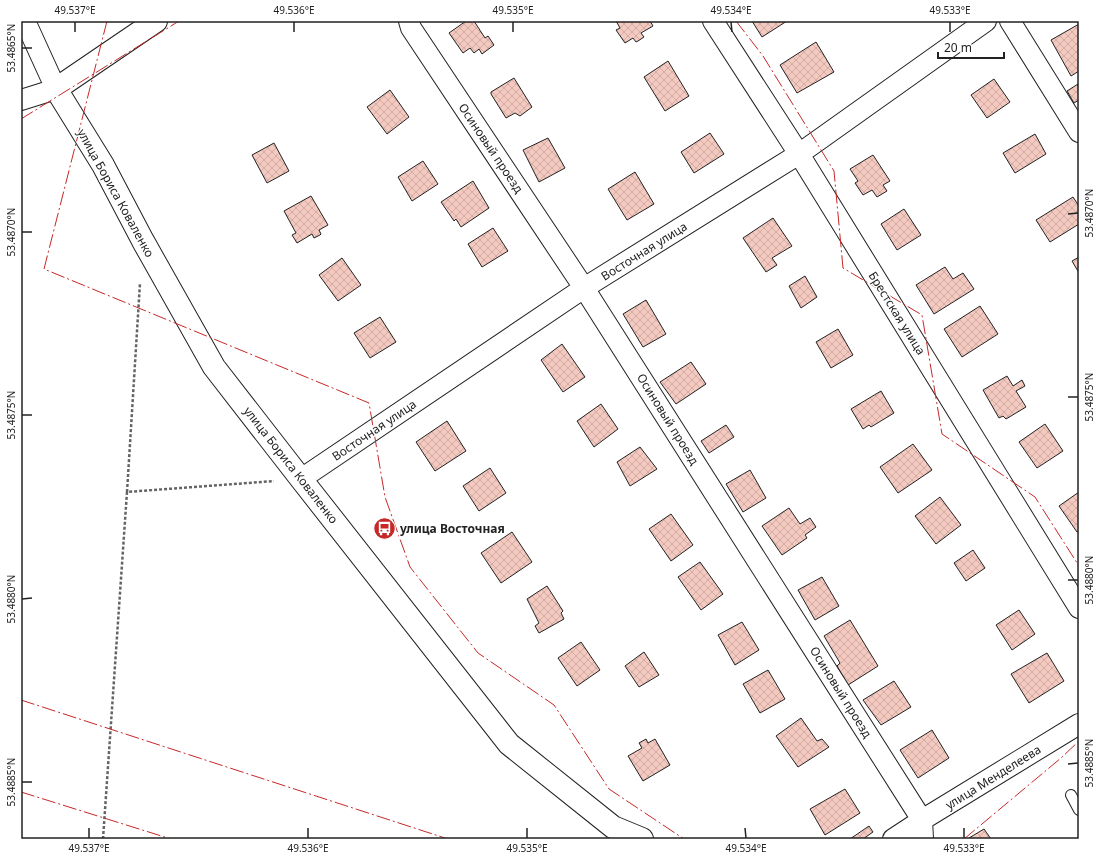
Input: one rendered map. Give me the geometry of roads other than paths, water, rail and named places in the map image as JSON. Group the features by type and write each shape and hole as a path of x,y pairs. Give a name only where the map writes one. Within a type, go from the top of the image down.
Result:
{"street":[{"name":"улица Бориса Коваленко","path":"26,21 56,88 103,165 143,241 214,367 509,744 613,827 642,839"},
{"path":"21,100 56,88 156,21"},
{"name":"Осиновый проезд","path":"409,21 411,28 584,288 923,830"},
{"name":"Брестская улица","path":"713,21 799,154 1079,608"},
{"name":"Восточная улица","path":"301,479 584,288 799,154 986,21"},
{"path":"1010,21 1079,132"},
{"name":"улица Менделеева","path":"893,839 923,830 1079,724"}],"lane":[{"path":"1071,796 1079,810"}],"place":[{"name":"улица Восточная","path":"385,528"}]}
